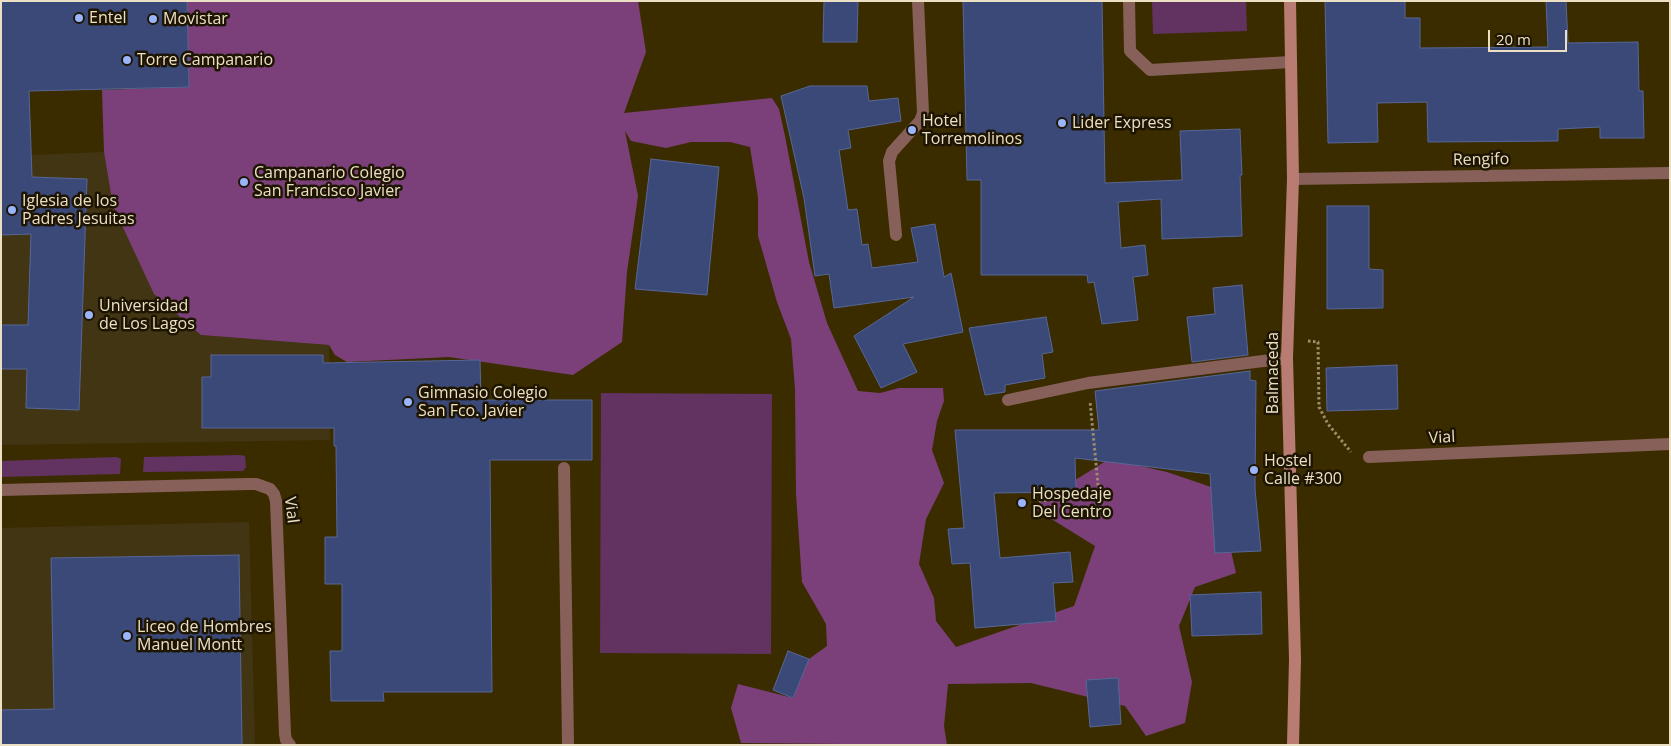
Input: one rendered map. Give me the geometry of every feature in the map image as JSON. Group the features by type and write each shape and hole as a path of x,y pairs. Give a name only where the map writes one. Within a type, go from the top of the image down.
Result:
{"street":[{"path":"896,235 889,161 892,152 920,121 923,113 918,1"},
{"path":"1130,1 1130,52 1150,70 1291,62"},
{"name":"Balmaceda","path":"1290,1 1293,179 1287,358 1295,658 1293,745"},
{"name":"Rengifo","path":"1293,179 1670,173"},
{"path":"1008,400 1088,383 1287,358"},
{"name":"Vial","path":"1369,457 1670,444"},
{"path":"564,468 568,745"},
{"name":"Vial","path":"1,490 248,484 263,485 270,489 276,501 285,734 290,745"}],"path":[{"path":"1307,341 1318,342 1318,407 1328,424 1356,458 1369,457"},
{"path":"1039,501 1099,494 1088,383"}],"shaded area":[{"path":"187,1 638,1 646,52 624,113 772,98 779,109 809,262 827,323 858,391 880,393 899,388 943,388 944,401 937,421 932,450 944,483 926,519 919,564 934,598 936,621 956,647 1074,606 1095,546 1032,507 1109,459 1167,472 1217,489 1236,573 1195,587 1179,626 1192,682 1185,723 1146,736 1125,706 1031,683 948,684 944,726 947,745 741,743 731,708 738,684 793,698 809,659 827,646 826,624 802,582 796,494 795,389 791,339 777,302 758,236 758,197 750,147 730,142 691,142 666,148 631,141 625,131 638,196 627,272 622,342 573,375 449,357 347,362 335,355 329,345 201,335 154,294 113,206 104,152 102,90 189,87"},
{"path":"1152,1 1246,1 1247,31 1153,34"},
{"name":"Universidad de Los Lagos","path":"104,152 113,206 200,335 329,345 330,440 1,445 1,235 31,155"},
{"path":"601,393 772,394 771,654 600,653"},
{"path":"245,456 246,467 243,471 143,472 144,457"},
{"path":"117,457 121,459 120,474 1,477 1,461"},
{"name":"Liceo de Hombres Manuel Montt","path":"249,522 255,745 1,745 1,528"}],"building":[{"path":"1,1 187,1 189,87 29,91 32,177 87,179 79,410 26,408 27,369 1,369 1,325 28,325 31,234 1,235"},
{"path":"824,1 858,1 857,42 823,42"},
{"path":"963,1 1102,1 1105,183 1182,180 1180,131 1240,129 1242,236 1162,239 1161,199 1118,202 1121,248 1145,245 1148,275 1133,277 1138,320 1102,324 1094,282 1088,283 1087,275 981,275 981,180 967,180"},
{"path":"1325,1 1405,1 1405,18 1420,18 1420,48 1548,47 1546,1 1566,1 1568,43 1638,42 1639,91 1643,91 1644,138 1600,138 1600,127 1558,129 1558,141 1428,142 1427,102 1377,103 1378,142 1328,143"},
{"path":"810,86 867,86 869,101 898,98 901,121 848,130 851,148 839,150 848,210 857,209 862,245 868,244 872,268 918,262 911,228 935,224 944,277 951,273 963,332 903,344 917,372 881,388 854,336 914,297 834,308 829,274 815,276 804,198 781,96"},
{"path":"651,159 719,167 707,295 635,289"},
{"path":"1327,206 1369,206 1369,269 1383,270 1383,308 1327,309"},
{"path":"1242,285 1248,355 1192,362 1187,317 1215,314 1213,288"},
{"path":"1046,317 1053,352 1042,354 1045,378 1005,385 1005,392 985,395 969,328"},
{"path":"211,355 323,355 323,363 480,360 481,400 592,400 592,460 490,460 492,692 383,692 384,701 331,701 330,651 342,651 342,584 325,584 325,537 337,537 336,446 334,446 334,428 202,428 202,377 211,377"},
{"path":"1397,365 1398,409 1327,411 1326,368"},
{"path":"1250,371 1250,380 1256,381 1255,489 1261,551 1215,553 1210,474 1075,458 1076,492 994,493 1000,558 1070,552 1073,582 1053,583 1056,621 975,628 970,563 952,564 948,529 964,528 955,430 1099,430 1095,391"},
{"name":"Liceo de Hombres Manuel Montt","path":"239,555 242,745 1,745 1,710 54,709 51,558"},
{"path":"1261,592 1262,634 1192,636 1190,595"},
{"path":"788,651 809,659 793,698 773,690"},
{"path":"1118,678 1121,724 1090,727 1086,680"}],"place":[{"name":"Entel","path":"79,18"},
{"name":"Movistar","path":"153,19"},
{"name":"Torre Campanario","path":"127,60"},
{"name":"Lider Express","path":"1062,123"},
{"name":"Hotel Torremolinos","path":"912,130"},
{"name":"Campanario Colegio San Francisco Javier","path":"244,182"},
{"name":"Iglesia de los Padres Jesuitas","path":"12,210"},
{"name":"Universidad de Los Lagos","path":"89,315"},
{"name":"Gimnasio Colegio San Fco. Javier","path":"408,402"},
{"name":"Hostel Calle #300","path":"1254,470"},
{"name":"Hospedaje Del Centro","path":"1022,503"},
{"name":"Liceo de Hombres Manuel Montt","path":"127,636"}]}
